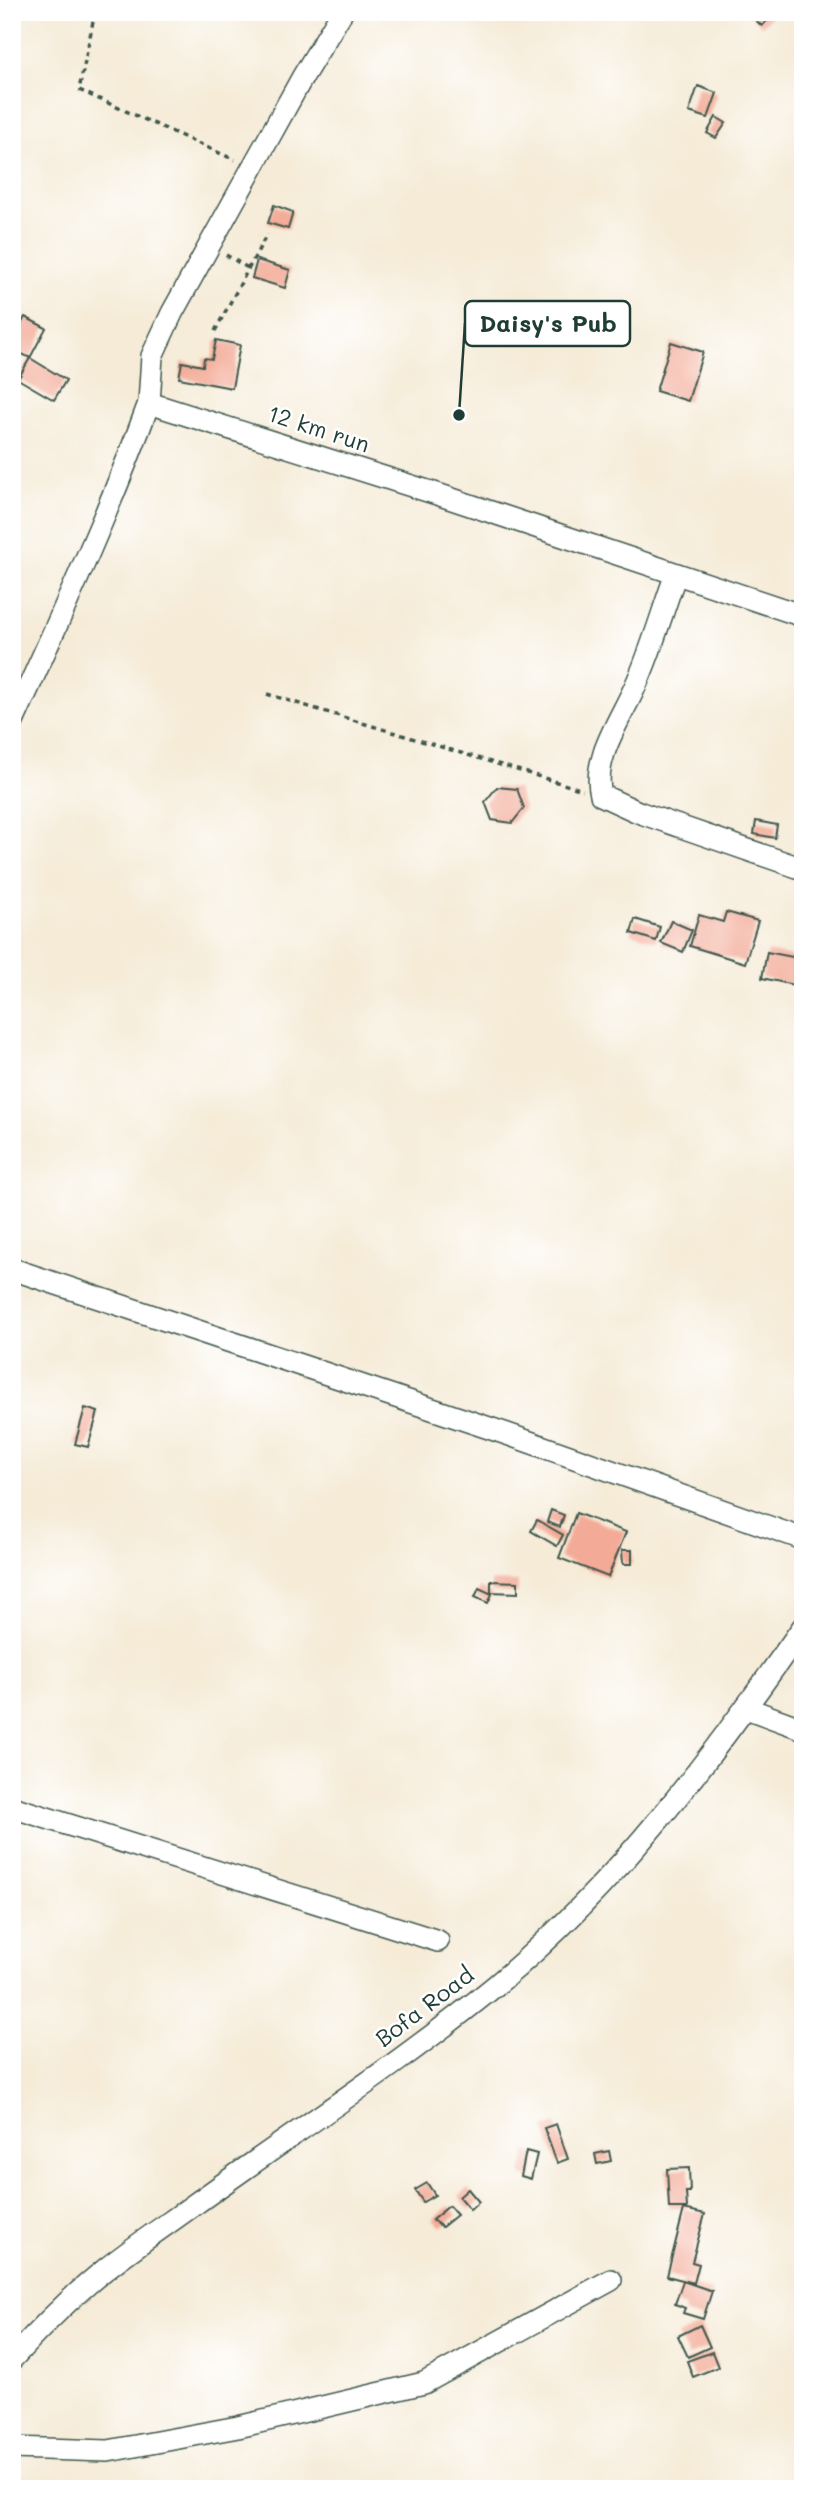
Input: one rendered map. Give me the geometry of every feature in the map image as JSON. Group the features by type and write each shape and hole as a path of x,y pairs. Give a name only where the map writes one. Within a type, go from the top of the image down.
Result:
{"street":[{"path":"12,724 87,556 149,403 152,356 172,313 302,78 342,12"},
{"name":"12 km run","path":"149,403 287,445 803,616"},
{"path":"676,574 639,679 607,748 598,783 601,795 638,812 803,869"},
{"path":"12,1269 507,1434 803,1539"},
{"name":"Bofa Road","path":"12,2359 105,2270 383,2070 493,1987 573,1916 633,1852 691,1782 803,1627"},
{"path":"747,1708 803,1729"},
{"path":"12,1807 438,1941"},
{"path":"12,2448 108,2451 238,2427 424,2383 611,2280"}],"path":[{"path":"95,12 79,90 253,168"},
{"path":"215,331 267,233"},
{"path":"210,246 248,268"},
{"path":"267,694 601,795"}],"building":[{"path":"757,12 775,12 762,26 752,17"},
{"path":"698,86 717,93 708,118 689,112"},
{"path":"716,117 726,123 716,138 707,133"},
{"path":"274,205 293,212 288,229 268,223"},
{"path":"257,260 290,270 285,288 252,278"},
{"path":"25,317 46,328 30,358 12,349 12,341"},
{"path":"216,340 240,345 232,388 179,378 182,362 203,366 204,358 212,359"},
{"path":"671,342 703,352 688,401 656,391"},
{"path":"30,358 66,380 54,400 18,379"},
{"path":"497,787 517,789 524,808 512,823 492,820 485,802"},
{"path":"756,821 777,825 775,838 754,834"},
{"path":"726,912 758,921 745,963 690,946 699,915 723,922"},
{"path":"635,919 660,927 656,941 631,933"},
{"path":"671,921 692,930 683,952 661,943"},
{"path":"767,952 803,959 803,987 762,978"},
{"path":"85,1408 98,1412 88,1447 75,1444"},
{"path":"551,1510 564,1515 560,1527 547,1522"},
{"path":"576,1513 626,1532 608,1577 559,1558"},
{"path":"537,1520 563,1535 557,1546 531,1531"},
{"path":"622,1550 632,1550 632,1564 623,1564"},
{"path":"491,1581 518,1582 518,1593 491,1592"},
{"path":"479,1588 492,1594 488,1603 475,1597"},
{"path":"556,2124 568,2159 557,2163 544,2128"},
{"path":"526,2151 537,2154 531,2179 521,2176"},
{"path":"609,2151 611,2161 597,2164 595,2154"},
{"path":"689,2168 690,2192 686,2192 687,2208 669,2208 667,2169"},
{"path":"427,2183 435,2195 423,2202 415,2190"},
{"path":"468,2189 479,2202 470,2210 459,2197"},
{"path":"449,2206 457,2215 442,2227 432,2220"},
{"path":"684,2209 705,2214 692,2262 699,2264 694,2283 667,2276"},
{"path":"683,2281 712,2291 703,2319 683,2313 685,2308 675,2304"},
{"path":"700,2325 710,2347 688,2357 678,2336"},
{"path":"712,2352 718,2367 693,2377 687,2361"}],"place":[{"name":"Daisy's Pub","path":"459,415"}]}
